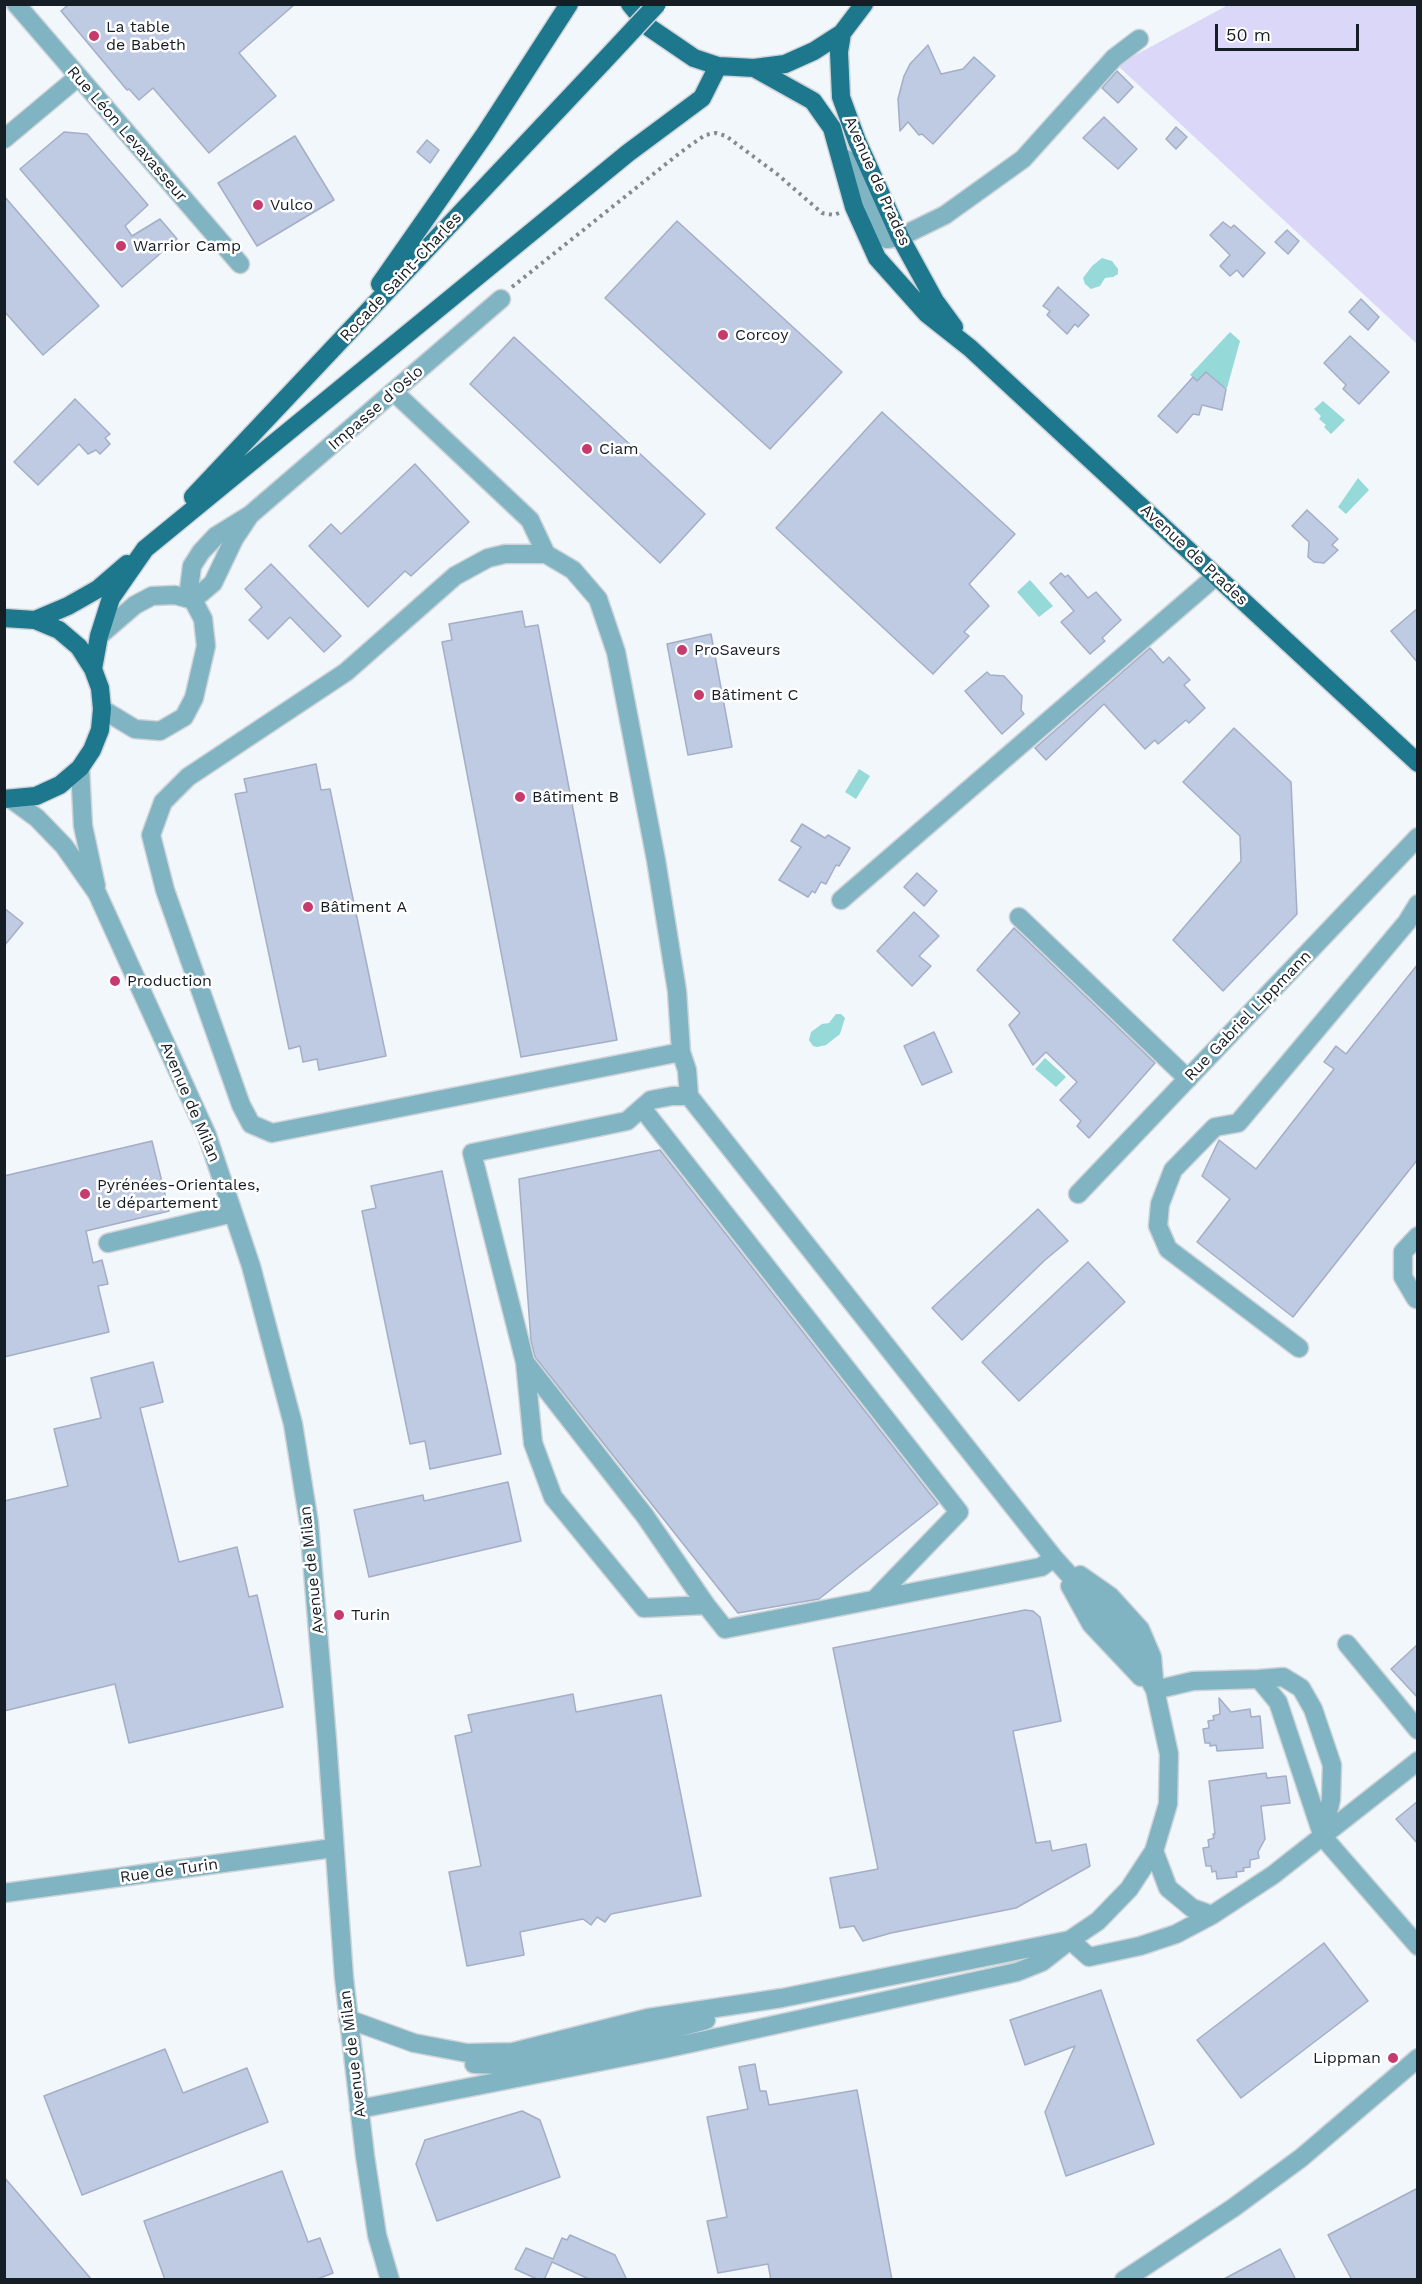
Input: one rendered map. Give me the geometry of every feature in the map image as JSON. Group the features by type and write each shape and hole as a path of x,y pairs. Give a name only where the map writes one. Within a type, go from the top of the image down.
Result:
{"main road":[{"path":"333,348 419,231 569,4"},
{"path":"630,4 650,28 694,58 718,66 754,68 785,64 814,51 842,33 864,4"},
{"name":"Rocade Saint-Charles","path":"34,620 68,606 98,589 145,549 657,4"},
{"name":"Avenue de Prades","path":"842,33 839,52 841,96 857,141 900,237 935,301 970,348"},
{"path":"145,549 628,153 702,98 718,66"},
{"name":"Avenue de Prades","path":"754,68 813,101 832,128 854,207 877,258 927,314 970,348 1418,763"},
{"name":"Rocade Saint-Charles","path":"93,669 99,636 111,598 145,549"},
{"path":"4,618 34,620 59,630 79,647 93,669 100,688 102,709 100,730 92,750 80,768 60,785 36,796 8,799"}],"street":[{"name":"Rue Léon Levavasseur","path":"16,4 240,264"},
{"path":"832,128 872,215 887,239 900,237 945,215 1023,159 1114,58 1139,39"},
{"path":"4,139 78,78"},
{"name":"Impasse d'Oslo","path":"250,515 501,299"},
{"path":"394,392 530,520 546,554"},
{"path":"193,600 213,583 234,539 250,515"},
{"path":"102,709 135,729 160,731 184,717 194,698 206,646 203,619 189,589 192,566 201,552 216,537 250,515"},
{"path":"681,1052 272,1133 251,1124 241,1105 165,890 151,835 163,802 188,777 346,672 455,576 496,556 546,554 573,570 598,599 616,652 656,860 677,991 681,1052 687,1070 688,1096 1054,1558 1091,1624 1155,1690"},
{"path":"841,900 1216,576"},
{"path":"99,636 135,605 152,596 176,595 193,600"},
{"name":"Avenue de Milan","path":"80,768 83,825 97,893"},
{"name":"Avenue de Milan","path":"8,799 37,818 64,846 97,893 207,1136 251,1266 293,1424 309,1523 348,2019 377,2235 390,2280"},
{"name":"Rue Gabriel Lippmann","path":"1078,1194 1418,837"},
{"path":"1299,1348 1168,1249 1158,1226 1160,1204 1173,1170 1215,1127 1238,1123 1407,922 1418,904"},
{"path":"1019,917 1188,1079"},
{"path":"688,1096 651,1100 627,1121 472,1153 525,1362 532,1443 553,1497 644,1608 706,1605"},
{"path":"642,1108 959,1512 874,1600"},
{"path":"108,1244 233,1212"},
{"path":"1416,1299 1403,1277 1403,1251 1418,1236"},
{"path":"525,1362 645,1516 725,1629 1041,1567 1054,1558"},
{"path":"359,2109 664,2049 1017,1972 1042,1962 1098,1922 1129,1889 1154,1851 1168,1804 1169,1754 1155,1690 1152,1657 1140,1629 1110,1596 1054,1558"},
{"path":"1347,1644 1418,1730"},
{"path":"1155,1690 1193,1681 1283,1677 1301,1688 1313,1709 1332,1765 1331,1799 1323,1837"},
{"path":"1259,1679 1278,1702 1323,1837 1418,1946"},
{"path":"1070,1940 1089,1957 1140,1946 1176,1934 1212,1915 1273,1875 1418,1761"},
{"name":"Rue de Turin","path":"4,1893 333,1848"},
{"path":"1154,1851 1168,1888 1192,1908 1212,1915"},
{"path":"348,2019 414,2043 467,2053 513,2052 648,2018 782,1998 1070,1940"},
{"path":"1124,2280 1233,2208 1301,2158 1418,2058"}],"path":[{"path":"501,299 518,280 705,135 716,133 726,136 777,174 822,213 834,215 854,207"}],"shaded area":[{"path":"1228,5 1417,5 1417,344 1117,65"}],"water":[{"path":"1102,258 1112,261 1118,269 1118,274 1105,278 1100,286 1091,289 1085,284 1083,278"},
{"path":"1230,332 1240,341 1227,388 1215,384 1217,381 1206,372 1197,381 1190,375"},
{"path":"1323,401 1345,420 1331,434 1319,419 1321,416 1314,409"},
{"path":"1358,478 1369,490 1346,514 1338,507"},
{"path":"1030,580 1053,606 1039,617 1017,592"},
{"path":"859,769 870,776 856,799 845,792"},
{"path":"836,1014 841,1014 845,1018 840,1034 826,1045 813,1046 809,1040 811,1032 822,1024 829,1023"},
{"path":"1045,1058 1066,1077 1056,1087 1035,1069"}],"building":[{"path":"69,4 295,4 239,53 276,96 209,153 153,88 139,100 129,89 127,90 61,11"},
{"path":"928,45 941,74 963,69 974,57 995,76 933,144 922,134 919,135 908,122 900,131 898,99 910,64"},
{"path":"1117,71 1133,87 1118,103 1102,88"},
{"path":"1104,117 1137,149 1118,169 1083,138"},
{"path":"1176,127 1187,137 1176,149 1166,139"},
{"path":"64,132 87,134 148,205 125,226 132,236 160,219 177,239 122,287 20,169"},
{"path":"295,136 334,200 257,246 218,183"},
{"path":"427,140 439,150 430,163 417,152"},
{"path":"4,196 99,306 43,355 4,311"},
{"name":"Corcoy","path":"677,221 842,372 770,449 605,298"},
{"path":"1223,222 1231,228 1234,225 1265,253 1243,277 1237,270 1230,276 1220,266 1230,255 1210,235"},
{"path":"1287,230 1299,241 1288,254 1275,242"},
{"path":"1058,287 1089,315 1078,327 1075,324 1067,334 1047,315 1050,311 1043,306"},
{"path":"1361,299 1379,317 1368,330 1349,312"},
{"path":"1350,336 1389,372 1359,404 1343,389 1346,385 1324,363"},
{"name":"Ciam","path":"514,337 705,514 660,563 470,384"},
{"path":"1206,372 1226,389 1222,410 1202,405 1199,415 1193,414 1177,433 1158,416 1193,377 1197,381"},
{"path":"75,399 110,434 105,438 110,444 100,454 96,450 88,454 79,444 38,485 14,462"},
{"path":"882,412 1015,534 969,584 989,606 964,632 969,636 933,674 776,528"},
{"path":"415,464 469,522 411,576 405,571 368,607 309,546 331,524 341,534"},
{"path":"1307,510 1338,539 1332,545 1338,550 1324,563 1314,562 1308,557 1309,542 1292,526"},
{"path":"271,564 341,636 324,652 290,617 268,639 249,620 262,607 245,589"},
{"path":"1061,573 1065,577 1068,575 1088,598 1096,592 1121,620 1102,638 1105,641 1090,654 1061,622 1074,611 1050,583"},
{"path":"1418,608 1418,663 1391,631"},
{"name":"Bâtiment B","path":"522,611 525,627 538,625 617,1040 521,1057 442,642 452,640 449,624"},
{"name":"Bâtiment C","path":"711,634 732,747 688,755 667,644"},
{"path":"1150,648 1163,663 1169,657 1190,680 1184,685 1205,708 1189,723 1186,720 1158,744 1155,740 1145,749 1104,704 1046,760 1035,748"},
{"path":"987,672 990,675 1004,676 1022,696 1021,710 1024,714 1002,734 965,691"},
{"path":"1234,728 1291,782 1297,914 1223,991 1173,940 1241,861 1240,836 1183,782"},
{"name":"Bâtiment A","path":"316,764 321,790 330,789 386,1056 319,1070 317,1059 303,1062 300,1046 289,1049 235,794 247,792 244,779"},
{"path":"802,824 825,838 828,835 850,848 839,866 836,865 826,884 821,882 815,893 812,891 808,897 779,880 801,847 791,841"},
{"path":"917,873 937,891 924,906 904,887"},
{"path":"4,908 23,923 4,946"},
{"path":"914,912 939,936 919,956 931,966 912,986 877,951"},
{"path":"1014,928 1155,1063 1089,1138 1077,1126 1081,1121 1060,1100 1077,1082 1046,1052 1033,1065 1009,1025 1020,1013 977,970"},
{"path":"1418,964 1418,1159 1293,1317 1197,1242 1230,1199 1202,1176 1219,1140 1256,1169 1334,1069 1324,1062 1336,1046 1346,1054"},
{"path":"934,1032 952,1072 922,1085 904,1046"},
{"path":"152,1141 169,1211 86,1231 93,1263 102,1260 108,1284 98,1286 109,1332 4,1357 4,1176"},
{"path":"660,1150 938,1504 819,1599 738,1613 535,1357 531,1341 519,1179"},
{"path":"442,1171 501,1454 430,1469 425,1441 410,1444 362,1211 376,1208 371,1186"},
{"path":"1038,1209 1068,1241 1045,1260 962,1340 932,1308"},
{"path":"1088,1262 1125,1302 1019,1401 982,1362"},
{"path":"153,1362 163,1402 140,1408 179,1562 237,1547 249,1597 257,1595 283,1707 129,1743 115,1684 4,1711 4,1501 68,1486 54,1429 101,1418 91,1378"},
{"path":"508,1482 521,1541 369,1577 354,1510 423,1495 424,1501"},
{"path":"1025,1610 1033,1611 1040,1617 1061,1721 1013,1731 1036,1843 1050,1841 1052,1851 1086,1844 1090,1866 1016,1908 891,1933 863,1941 854,1926 840,1928 830,1878 878,1869 833,1648"},
{"path":"1418,1644 1418,1698 1391,1669"},
{"path":"573,1694 576,1712 661,1695 701,1896 611,1914 605,1922 597,1917 591,1925 583,1919 520,1932 524,1955 467,1966 449,1872 481,1866 455,1736 472,1732 468,1715"},
{"path":"1219,1698 1231,1712 1250,1709 1251,1717 1260,1716 1263,1748 1217,1751 1216,1745 1210,1746 1210,1743 1205,1743 1203,1729 1209,1728 1208,1721 1214,1720 1213,1716 1220,1714"},
{"path":"1266,1773 1267,1778 1286,1776 1290,1803 1261,1806 1265,1839 1258,1852 1259,1858 1250,1860 1250,1867 1243,1868 1244,1871 1236,1872 1237,1877 1217,1879 1216,1871 1212,1872 1211,1866 1206,1866 1203,1848 1209,1847 1208,1840 1214,1838 1213,1834 1215,1834 1209,1781"},
{"path":"1418,1801 1418,1844 1396,1819"},
{"path":"1324,1943 1368,2001 1241,2098 1197,2040"},
{"path":"1101,1990 1154,2144 1066,2176 1045,2112 1075,2046 1025,2065 1010,2020"},
{"path":"165,2049 183,2093 247,2068 268,2122 82,2195 44,2096"},
{"path":"755,2064 760,2091 766,2091 769,2105 857,2090 892,2280 771,2280 768,2264 718,2273 707,2221 727,2217 707,2117 748,2109 739,2067"},
{"path":"522,2111 540,2120 560,2177 437,2221 416,2164 425,2140"},
{"path":"282,2171 308,2242 320,2238 333,2273 315,2280 165,2280 144,2221"},
{"path":"4,2177 92,2280 4,2280"},
{"path":"1418,2188 1418,2280 1352,2280 1328,2235"},
{"path":"570,2235 615,2255 627,2280 591,2280 552,2262 544,2280 515,2269 526,2248 553,2259 562,2238 567,2240"},
{"path":"1280,2249 1296,2280 1222,2280"}],"place":[{"name":"La table de Babeth","path":"94,36"},
{"name":"Vulco","path":"258,205"},
{"name":"Warrior Camp","path":"121,246"},
{"name":"Corcoy","path":"723,335"},
{"name":"Ciam","path":"587,449"},
{"name":"ProSaveurs","path":"682,650"},
{"name":"Bâtiment C","path":"699,695"},
{"name":"Bâtiment B","path":"520,797"},
{"name":"Bâtiment A","path":"308,907"},
{"name":"Production","path":"115,981"},
{"name":"Pyrénées-Orientales, le département","path":"85,1194"},
{"name":"Turin","path":"339,1615"},
{"name":"Lippman","path":"1393,2058"}]}
